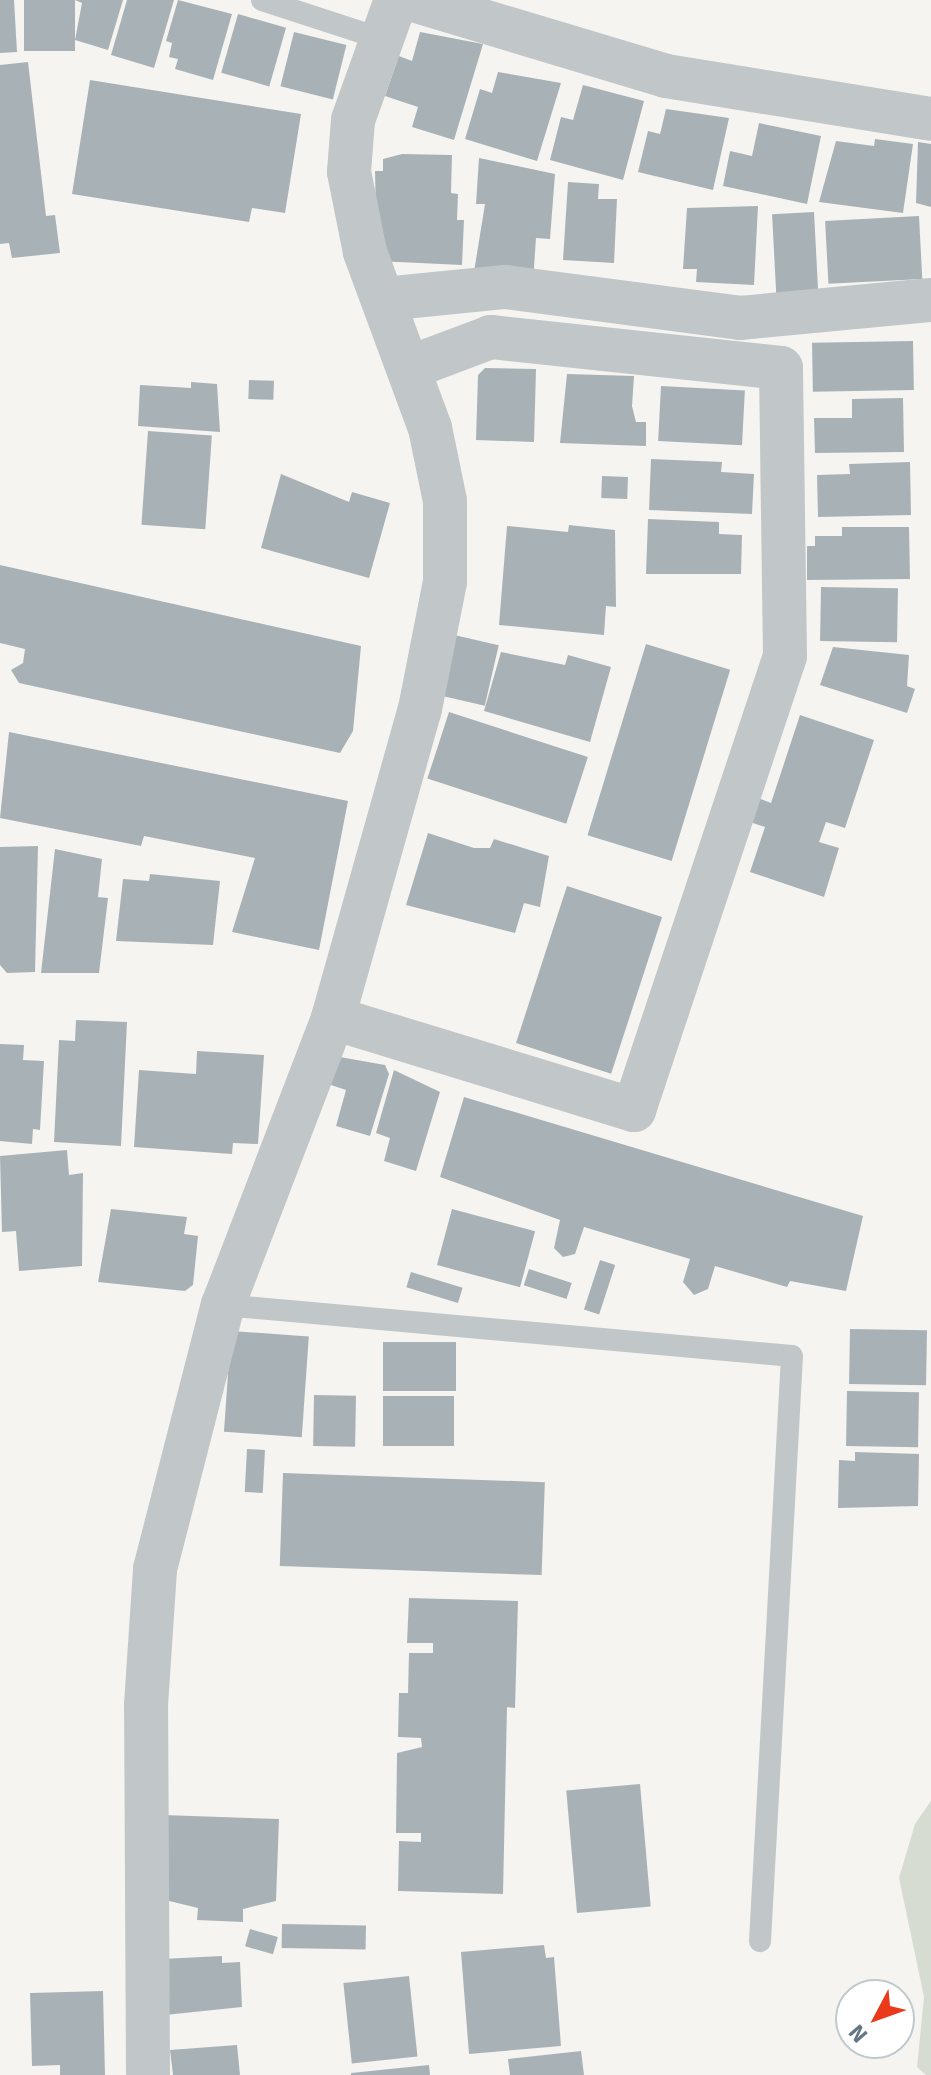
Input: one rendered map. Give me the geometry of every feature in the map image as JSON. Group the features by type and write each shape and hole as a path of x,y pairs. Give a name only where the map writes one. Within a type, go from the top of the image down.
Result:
{"street":[{"path":"413,0 666,76 931,119"},
{"path":"148,2075 146,1705 155,1569 223,1305 333,1018 420,709 445,582 445,501 411,367 384,299 349,172 353,120 389,20"},
{"path":"384,299 505,287 740,318 931,300"},
{"path":"333,1018 634,1110 785,656 781,368 491,337 411,367"}],"lane":[{"path":"262,0 389,20"},
{"path":"223,1305 792,1356 760,1941"}],"shaded area":[{"path":"931,1801 931,2075 926,2075 917,2067 924,1997 899,1878 915,1824"}],"building":[{"path":"0,0 14,0 17,52 0,53"},
{"path":"24,0 75,0 75,51 24,51"},
{"path":"75,0 123,0 108,50 75,40 82,3"},
{"path":"127,0 174,0 154,68 111,55"},
{"path":"178,0 232,14 213,80 175,69 178,59 169,57 172,43 166,41"},
{"path":"238,14 286,28 269,86 221,73"},
{"path":"294,32 346,45 333,99 280,86"},
{"path":"420,32 483,44 454,140 412,127 418,107 385,96 399,56 412,61"},
{"path":"28,62 46,216 55,215 60,253 12,258 9,243 0,244 0,65"},
{"path":"498,72 561,83 537,161 465,139 480,89 492,93"},
{"path":"90,80 301,114 285,213 252,208 249,222 72,194"},
{"path":"583,85 644,101 623,180 550,160 561,117 573,120"},
{"path":"666,109 729,118 713,190 638,172 648,131 660,134"},
{"path":"759,123 821,136 807,204 723,186 730,151 752,156"},
{"path":"875,139 913,144 903,213 819,202 836,141 874,146"},
{"path":"918,142 931,144 931,207 916,203"},
{"path":"402,154 452,155 451,193 458,194 457,220 464,220 462,265 377,261 375,171 383,171 383,159"},
{"path":"479,158 555,174 550,239 536,238 533,282 473,278 485,204 476,204"},
{"path":"568,182 599,184 598,199 617,199 614,263 563,260"},
{"path":"758,206 754,285 696,282 697,269 683,269 687,208"},
{"path":"814,212 818,297 777,299 772,214"},
{"path":"919,216 922,279 828,284 825,221"},
{"path":"913,341 914,390 813,392 812,343"},
{"path":"485,368 536,369 534,442 476,440 478,375"},
{"path":"567,374 634,376 632,406 636,422 646,422 646,446 560,443"},
{"path":"249,380 274,381 273,400 248,399"},
{"path":"191,382 217,384 220,432 138,426 140,385 191,388"},
{"path":"661,386 745,390 742,445 658,441"},
{"path":"903,398 904,452 815,453 814,418 852,418 852,399"},
{"path":"148,431 212,435 205,529 141,525"},
{"path":"651,459 722,462 721,472 754,474 752,514 649,510"},
{"path":"910,462 911,515 818,517 817,475 850,474 849,464"},
{"path":"281,474 349,502 352,492 390,503 369,578 261,548"},
{"path":"602,476 628,477 627,499 601,498"},
{"path":"648,519 719,522 719,534 742,535 741,574 646,574"},
{"path":"569,525 615,530 616,607 606,606 604,635 499,625 507,526 568,532"},
{"path":"842,527 909,527 910,579 807,580 807,546 815,546 815,536 842,536"},
{"path":"0,565 361,646 353,731 340,753 19,683 11,670 23,663 25,649 0,643"},
{"path":"821,587 898,588 897,642 820,641"},
{"path":"450,634 499,645 485,706 436,694"},
{"path":"646,644 730,670 672,861 588,835"},
{"path":"833,647 909,655 907,686 915,689 907,713 820,685"},
{"path":"501,652 565,665 568,655 611,667 590,742 484,711"},
{"path":"449,712 588,757 566,824 427,779"},
{"path":"800,715 874,740 845,828 826,822 819,842 839,848 824,897 750,872 765,827 750,822 758,798 771,803"},
{"path":"9,732 348,801 319,950 232,932 255,858 144,836 141,846 0,818"},
{"path":"428,833 474,848 490,848 494,839 549,856 540,907 524,903 515,933 406,905"},
{"path":"38,846 35,972 7,973 0,965 0,847"},
{"path":"55,849 102,859 98,897 108,898 99,973 41,973"},
{"path":"150,874 220,881 213,945 116,941 123,879 149,881"},
{"path":"567,886 662,917 611,1074 516,1043"},
{"path":"76,1020 127,1022 121,1146 54,1142 59,1040 75,1041"},
{"path":"0,1044 24,1045 23,1060 44,1061 40,1130 33,1129 32,1144 0,1141"},
{"path":"197,1051 264,1055 258,1144 233,1143 232,1154 134,1147 139,1070 196,1074"},
{"path":"334,1056 385,1065 389,1074 370,1136 336,1126 346,1090 325,1083"},
{"path":"394,1070 440,1092 416,1171 384,1161 390,1138 376,1133"},
{"path":"464,1097 863,1216 846,1291 790,1281 787,1287 715,1266 708,1289 694,1295 683,1282 690,1259 584,1227 575,1254 563,1257 554,1248 560,1220 440,1177"},
{"path":"67,1150 69,1175 83,1173 82,1266 19,1271 16,1231 2,1232 0,1156"},
{"path":"111,1209 187,1217 184,1234 198,1236 193,1285 185,1291 98,1282"},
{"path":"452,1209 535,1231 520,1287 437,1265"},
{"path":"600,1260 615,1265 599,1314 584,1309"},
{"path":"529,1269 572,1283 567,1299 524,1285"},
{"path":"411,1272 463,1288 458,1303 406,1287"},
{"path":"850,1329 927,1330 926,1385 849,1384"},
{"path":"231,1331 309,1336 302,1437 224,1432"},
{"path":"383,1342 456,1342 456,1391 383,1391"},
{"path":"847,1391 919,1392 918,1447 846,1446"},
{"path":"314,1395 356,1396 355,1447 313,1446"},
{"path":"383,1396 454,1396 454,1446 383,1446"},
{"path":"247,1449 265,1450 263,1493 245,1492"},
{"path":"855,1452 919,1454 918,1506 838,1508 839,1460 855,1461"},
{"path":"283,1473 545,1482 542,1575 280,1566"},
{"path":"409,1598 518,1601 515,1708 507,1707 503,1894 398,1891 399,1841 421,1842 421,1833 396,1833 397,1753 422,1747 421,1738 398,1737 399,1693 408,1693 409,1653 433,1653 433,1643 407,1643"},
{"path":"640,1784 651,1907 577,1913 566,1790"},
{"path":"163,1815 279,1819 276,1901 243,1909 243,1922 197,1920 198,1908 161,1899"},
{"path":"282,1924 366,1925 366,1949 282,1948"},
{"path":"250,1929 278,1937 273,1954 245,1946"},
{"path":"544,1945 546,1958 554,1957 561,2046 469,2054 461,1952"},
{"path":"222,1956 222,1963 240,1962 242,2007 165,2015 162,1959"},
{"path":"409,1976 417,2057 352,2063 343,1983"},
{"path":"103,1991 105,2075 60,2075 60,2065 32,2066 30,1993"},
{"path":"237,2045 240,2075 173,2075 170,2050"},
{"path":"581,2051 584,2075 510,2075 508,2059"},
{"path":"429,2065 430,2075 351,2075 351,2073"}]}
